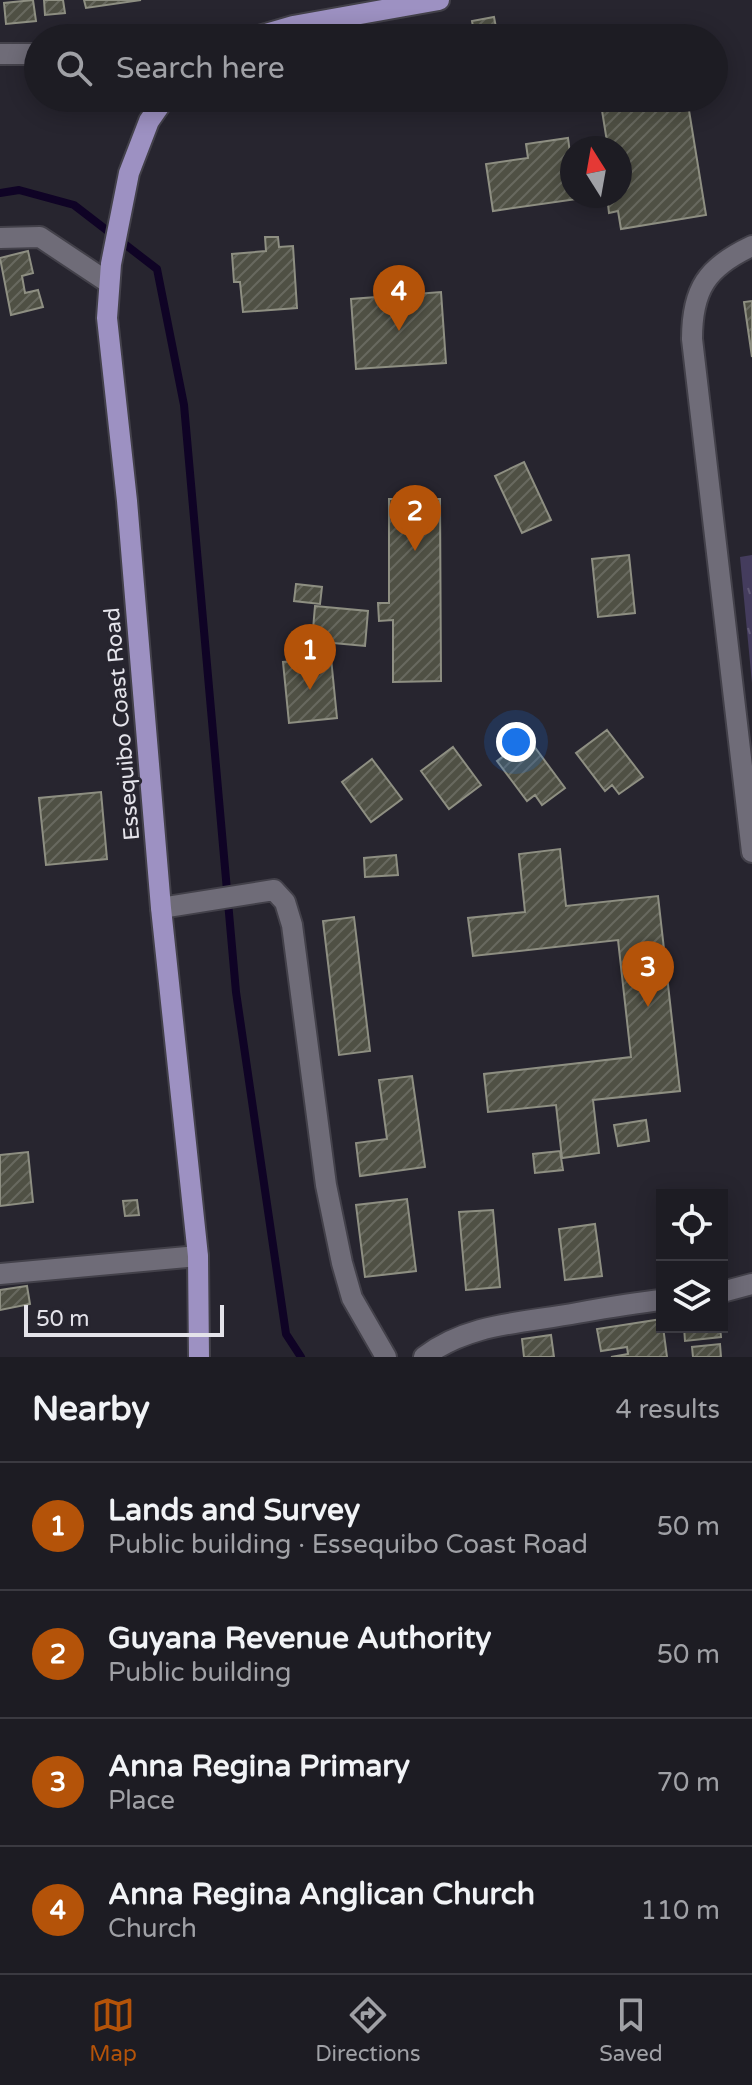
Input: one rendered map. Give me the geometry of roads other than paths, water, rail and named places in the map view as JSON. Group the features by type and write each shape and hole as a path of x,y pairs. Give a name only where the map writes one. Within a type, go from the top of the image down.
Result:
{"main road":[{"path":"304,24 439,0"},
{"name":"Essequibo Coast Road","path":"155,112 129,173 110,273 107,318 127,501 161,908 198,1256 199,1357"}],"street":[{"path":"0,54 24,54"},
{"path":"0,238 40,237 110,273"},
{"path":"752,246 732,255 712,271 698,291 692,314 692,339 752,852"},
{"path":"161,908 274,890 285,902 292,925 326,1185 342,1263 352,1298 386,1357"},
{"path":"0,1274 198,1256"},
{"path":"728,1290 752,1284"},
{"path":"424,1357 462,1334 656,1301"}],"waterway":[{"path":"0,193 19,190 74,205 157,269 184,405 236,992 286,1334 301,1357"}],"place":[{"name":"Anna Regina Anglican Church","path":"399,331"},
{"name":"Guyana Revenue Authority","path":"415,551"},
{"name":"Lands and Survey","path":"310,690"},
{"name":"Anna Regina Primary","path":"648,1007"}]}
